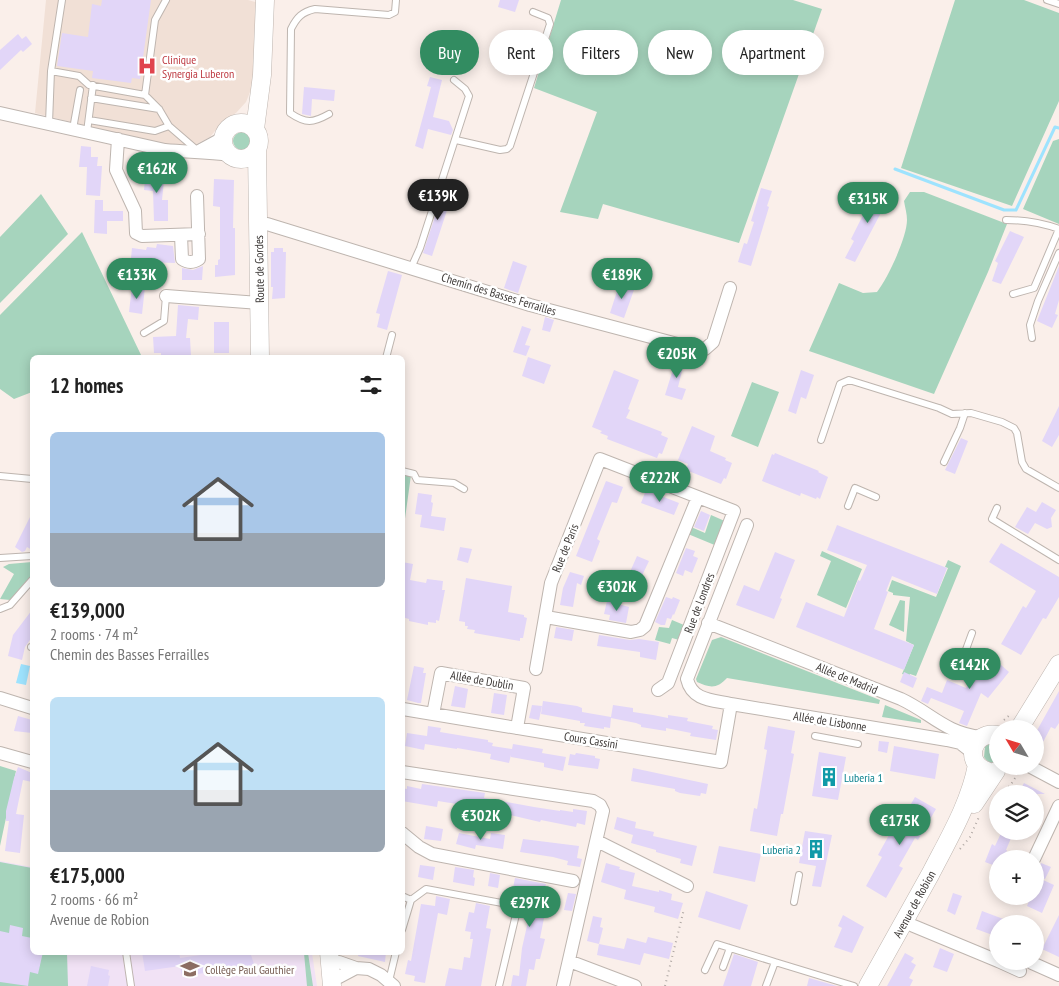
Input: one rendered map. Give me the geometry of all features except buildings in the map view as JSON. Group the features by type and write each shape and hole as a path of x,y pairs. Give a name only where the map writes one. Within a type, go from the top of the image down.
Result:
{"main road":[{"path":"255,130 262,75 265,0"},
{"path":"256,181 223,144 229,131 250,109 259,92"},
{"path":"229,131 246,124 255,130 259,137 257,150 248,158 234,157"},
{"name":"Route de Gordes","path":"257,150 260,355"},
{"path":"1025,720 1059,664"},
{"path":"1009,720 1050,680"},
{"name":"Avenue de Robion","path":"878,986 968,799 974,782 977,742 989,737"},
{"path":"975,759 982,769 989,769"},
{"name":"Avenue de Robion","path":"868,986 907,924 967,815 1005,775"}],"street":[{"path":"0,113 73,129 88,126 118,139 165,150 234,157"},
{"path":"199,152 229,131"},
{"path":"118,139 116,170 135,211 136,232 142,236 199,234"},
{"path":"181,235 182,259 187,262 194,262 199,259 198,196"},
{"name":"Chemin des Basses Ferrailles","path":"258,224 267,224 530,305 700,350 706,349 713,342 730,288"},
{"path":"166,296 259,303"},
{"name":"Rue de Paris","path":"536,668 551,583 600,459 698,497"},
{"path":"546,617 631,632 640,630 645,626 698,497"},
{"name":"Rue de Londres","path":"658,690 668,683 734,511 698,497"},
{"path":"708,623 747,525"},
{"name":"Allée de Lisbonne","path":"708,623 686,679 691,692 699,697 947,740 960,743 975,759"},
{"name":"Allée de Madrid","path":"708,623 901,700 920,709 939,724 964,735 989,734"},
{"name":"Allée de Dublin","path":"433,714 441,673 524,688 517,728"},
{"path":"0,698 30,707"},
{"name":"Cours Cassini","path":"405,709 720,762 731,704"},
{"path":"0,753 30,761"},
{"path":"405,772 593,801 600,805 603,811 563,986"},
{"path":"1036,775 1059,782"},
{"path":"1038,850 1059,806"},
{"path":"405,834 432,854 573,881"},
{"path":"597,840 687,886"},
{"path":"907,924 989,957"},
{"path":"569,961 635,986"},
{"path":"331,970 339,977 356,968 369,969 381,974 391,984"},
{"path":"1044,968 1059,975"}],"lane":[{"path":"49,124 51,72 62,0"},
{"path":"146,94 155,20 166,0"},
{"path":"329,114 317,120 302,121 290,114 291,29 296,18 305,12 315,9 389,15 395,12 396,0"},
{"path":"1047,0 1059,4"},
{"path":"456,140 500,150 507,149 510,146 550,24 548,18 533,12"},
{"path":"51,72 79,76 90,85 146,94 159,109 168,126 199,152"},
{"path":"411,268 420,248 469,96 465,89 454,80"},
{"path":"93,85 88,126 155,131 168,126"},
{"path":"73,129 80,90"},
{"path":"91,98 159,109"},
{"path":"1006,220 1022,220 1046,224 1059,229 1034,288 1013,294"},
{"path":"1032,338 1030,325 1038,301 1059,253"},
{"path":"144,333 164,321 166,296"},
{"path":"387,355 392,335"},
{"path":"821,440 840,384 848,380 939,408 952,414 971,413 1002,422 1014,428 1017,433 1022,462 1026,468 1059,488"},
{"path":"944,462 965,413"},
{"path":"405,472 414,474 417,480 454,483 464,489"},
{"path":"0,476 30,479"},
{"path":"848,506 855,488 876,497"},
{"path":"997,508 992,518 1059,560"},
{"path":"0,558 30,556"},
{"path":"0,609 10,605 30,582"},
{"path":"957,674 972,633"},
{"path":"815,736 858,744"},
{"path":"794,902 799,875"},
{"path":"405,920 411,900 426,890 518,906 499,986"},
{"path":"405,897 411,900"},
{"path":"705,970 717,944 854,986"},
{"path":"723,967 730,948"},
{"path":"126,955 131,986"},
{"path":"391,984 396,955"},
{"path":"766,986 775,962"}],"path":[{"path":"950,847 958,852 970,837 979,817"},
{"path":"665,986 684,909"}],"shaded area":[{"name":"Clinique Synergia Luberon","path":"46,0 248,0 259,3 259,46 252,87 246,102 236,113 224,120 210,137 193,146 162,145 35,113"},
{"name":"Collège Paul Gauthier","path":"0,861 30,867 30,955 312,955 317,986 0,986"}],"green space":[{"path":"561,0 793,0 822,9 815,30 722,30 722,75 799,75 739,243 603,204 598,219 560,212 597,112 534,88 538,75 553,75 552,30"},
{"path":"955,0 1024,0 1059,13 1059,101 1012,206 901,168"},
{"path":"242,132 248,135 251,141 248,147 242,150 236,147 233,141 236,135"},
{"path":"1059,139 1059,224 1023,209 1053,141"},
{"path":"910,192 924,192 1007,224 934,394 809,351 839,283 863,293 877,292 881,286 891,268 904,236 907,220 904,201"},
{"path":"41,194 68,234 0,303 0,237"},
{"path":"82,232 141,355 30,355 30,393 14,399 0,389 0,315"},
{"path":"752,382 779,392 758,447 731,436"},
{"path":"405,474 411,475 405,518"},
{"path":"711,515 727,522 717,546 688,534 691,527 705,533"},
{"path":"822,551 862,569 846,608 817,595 831,561 820,556"},
{"path":"948,560 961,566 916,676 902,674 914,645 906,641 910,597 893,595 893,593 888,591 892,580 936,597 948,568 945,567"},
{"path":"30,562 30,579 10,600 0,599 14,574 3,567 9,564"},
{"path":"900,600 905,601 904,632 889,625"},
{"path":"672,620 684,625 679,640 672,638 670,644 655,640 659,627 669,628"},
{"path":"721,637 880,700 879,704 727,678 717,686 697,682 696,679 712,640"},
{"path":"885,705 921,720 921,723 882,717"},
{"path":"989,744 989,761 984,757 985,747"},
{"path":"0,766 16,771 0,846"},
{"path":"0,862 30,868 30,955 67,955 68,986 0,986"},
{"path":"304,955 308,955 313,986 307,986"}],"water":[{"path":"21,664 30,666 26,685 16,683"}],"waterway":[{"path":"895,169 1004,210 1016,210 1055,127 1059,128"}],"place":[{"name":"Clinique Synergia Luberon","path":"147,66"},
{"name":"Luberia 1","path":"829,777"},
{"name":"Luberia 2","path":"816,849"},
{"name":"Collège Paul Gauthier","path":"190,969"}]}
